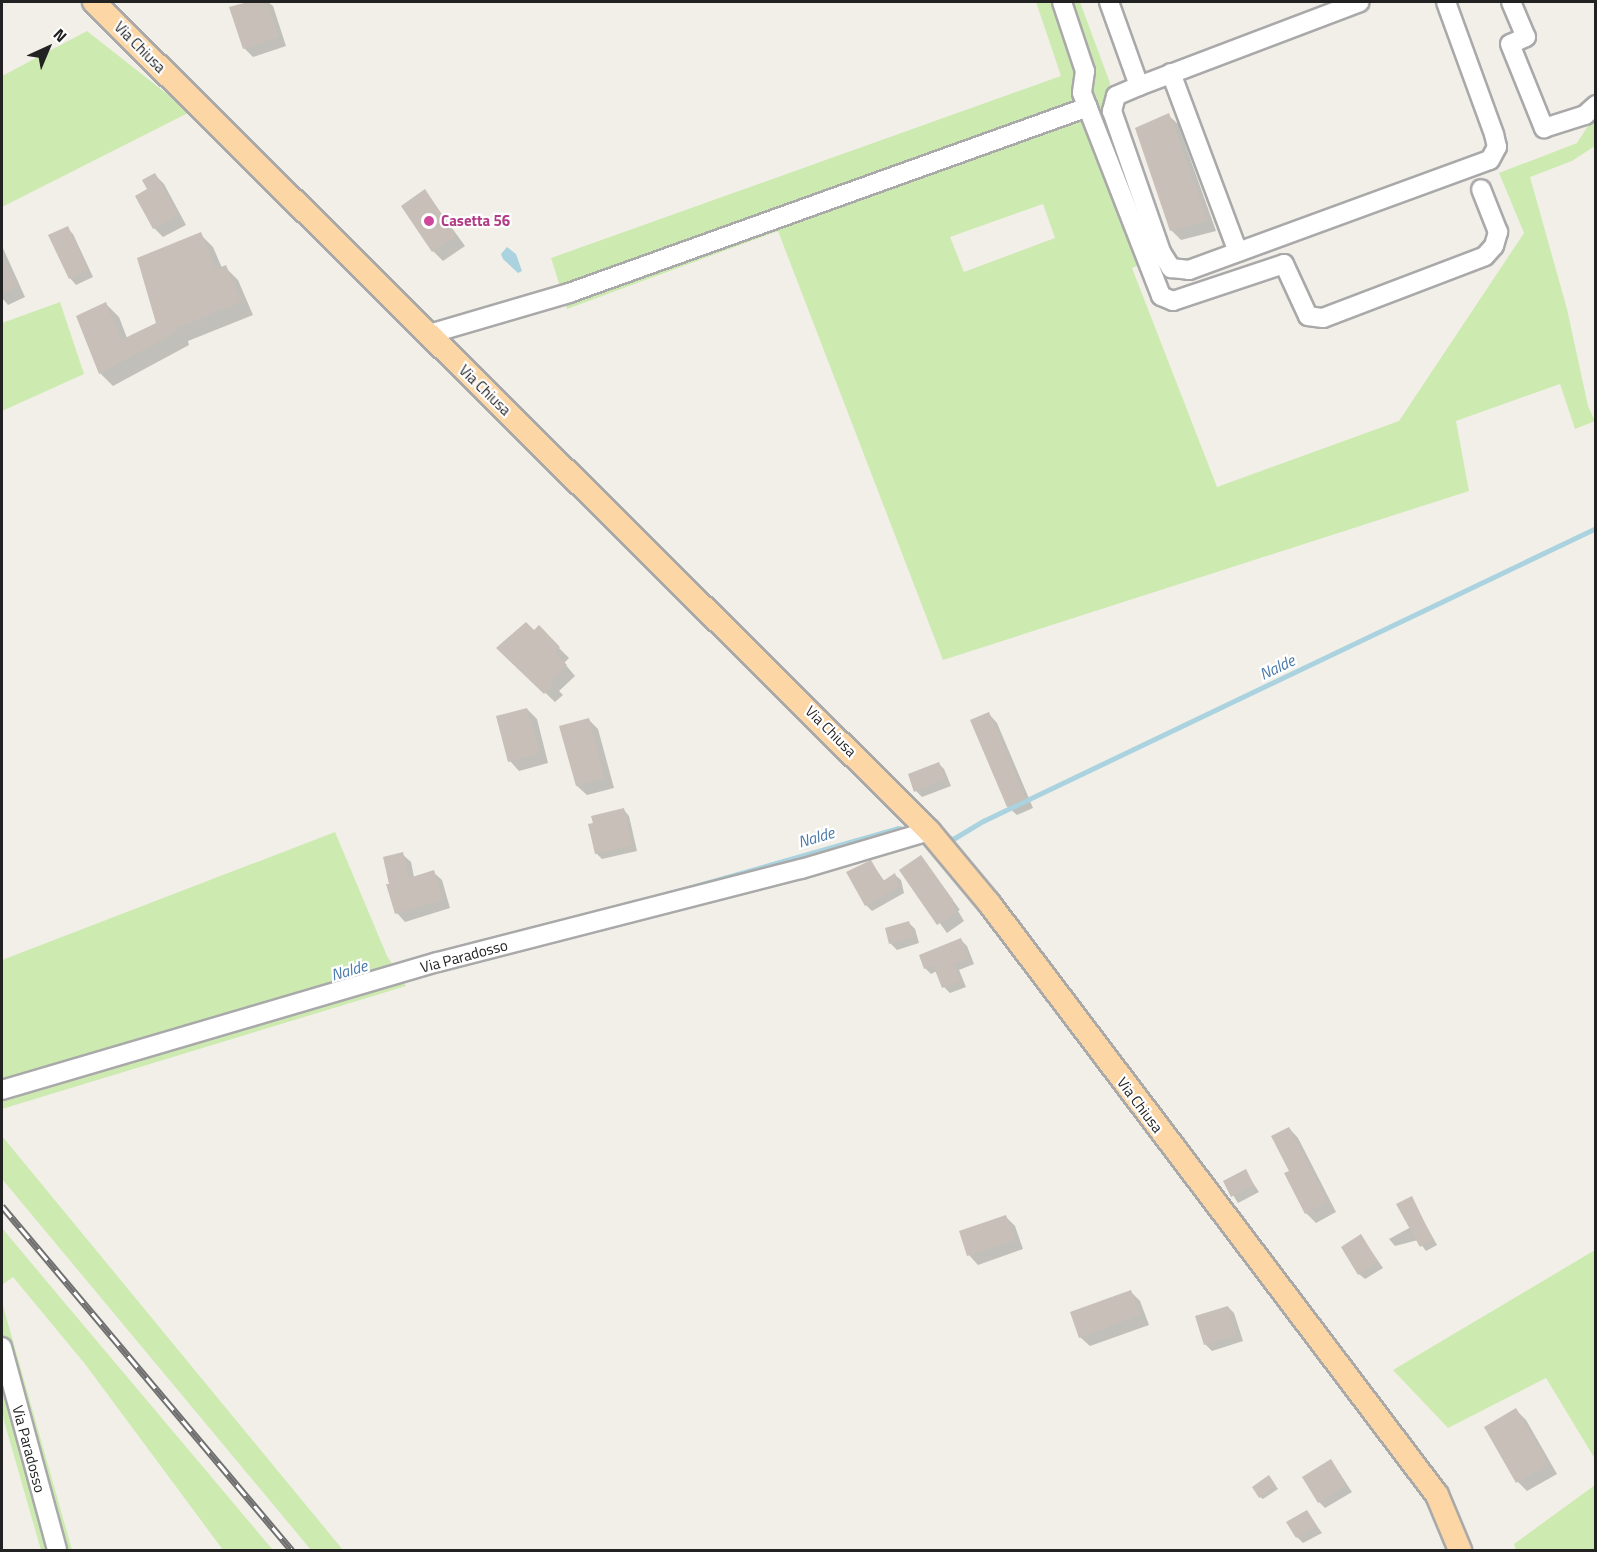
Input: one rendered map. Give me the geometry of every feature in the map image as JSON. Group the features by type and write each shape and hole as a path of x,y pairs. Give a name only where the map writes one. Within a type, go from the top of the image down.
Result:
{"main road":[{"name":"Via Chiusa","path":"94,2 812,712 929,831 989,903 1197,1181 1437,1495 1460,1551"}],"street":[{"path":"1062,2 1085,71 1085,100 1161,296 1173,301 1284,264 1308,316 1323,318 1485,256 1494,246 1498,232 1481,189"},
{"path":"1108,2 1139,86"},
{"path":"429,334 569,293 1085,100 1116,96 1340,5 1360,2"},
{"path":"1116,96 1112,111 1161,252 1171,268 1189,270 1490,160 1497,147 1494,134 1446,2"},
{"path":"1511,2 1526,37 1510,44 1544,128 1585,115 1596,105"},
{"path":"1171,73 1238,252"},
{"name":"Via Paradosso","path":"2,1090 438,962 801,869 929,831"},
{"name":"Via Paradosso","path":"2,1347 57,1551"}],"green space":[{"path":"1036,2 1080,2 1110,83 1106,114 1156,258 1132,268 1217,487 1399,421 1524,233 1499,173 1577,143 1595,115 1595,146 1572,161 1530,177 1567,309 1588,406 1595,421 1575,429 1560,384 1456,421 1469,491 943,660 778,231 567,309 551,258 1061,76","holes":["1043,204 1055,238 964,272 950,237"]},
{"path":"87,31 190,112 2,207 2,76"},
{"path":"60,302 84,374 2,411 2,323"},
{"path":"335,832 387,956 406,986 2,1109 2,960"},
{"path":"2,1136 343,1550 311,1550 2,1179"},
{"path":"2,1228 273,1550 223,1550 85,1364 13,1277 2,1285"},
{"path":"1595,1250 1595,1459 1546,1378 1448,1428 1393,1370"},
{"path":"2,1302 72,1550 41,1550 4,1421"},
{"path":"1595,1485 1595,1550 1516,1550 1514,1544"}],"water":[{"path":"507,247 516,254 522,271 518,273 503,259 501,254"}],"building":[{"path":"248,2 267,2 279,37 243,49 229,7"},
{"path":"1169,113 1208,221 1170,231 1135,128"},
{"path":"155,173 178,215 153,229 135,196 147,189 142,180"},
{"name":"Casetta 56","path":"425,189 456,236 432,252 401,206"},
{"path":"68,226 88,270 69,279 48,235"},
{"path":"201,232 216,269 226,265 241,302 176,328 177,332 99,374 76,316 106,302 121,340 156,323 137,258"},
{"path":"2,253 17,287 2,294"},
{"path":"526,622 534,630 539,625 560,647 555,652 567,665 551,681 554,684 544,694 496,648"},
{"path":"527,708 540,753 508,762 496,716"},
{"path":"989,712 1026,799 1007,807 970,720"},
{"path":"589,718 605,778 576,786 559,726"},
{"path":"939,762 946,779 914,792 908,774"},
{"path":"624,808 632,846 595,854 588,824 593,823 591,816"},
{"path":"403,852 409,878 434,870 443,900 395,914 386,884 389,884 383,857"},
{"path":"921,855 953,900 951,902 957,912 937,925 899,870"},
{"path":"871,860 883,881 895,873 899,887 865,906 846,872"},
{"path":"909,921 914,937 889,944 885,928"},
{"path":"961,938 969,958 954,964 961,981 942,988 933,965 924,969 919,955"},
{"path":"1289,1127 1328,1202 1305,1214 1284,1173 1289,1171 1271,1136"},
{"path":"1246,1169 1254,1185 1231,1197 1223,1181"},
{"path":"1412,1196 1433,1240 1420,1247 1396,1204"},
{"path":"1006,1215 1015,1240 967,1256 959,1231"},
{"path":"1361,1234 1378,1262 1358,1275 1341,1247"},
{"path":"1131,1290 1140,1315 1079,1338 1070,1312"},
{"path":"1228,1306 1237,1335 1204,1345 1195,1316"},
{"path":"1516,1408 1549,1464 1516,1483 1484,1427"},
{"path":"1331,1459 1347,1485 1318,1503 1302,1477"},
{"path":"1269,1475 1276,1486 1259,1498 1252,1487"},
{"path":"1307,1510 1317,1526 1296,1538 1286,1522"}],"waterway":[{"name":"Nalde","path":"945,837 953,839 983,821 1596,528"},
{"name":"Nalde","path":"667,894 898,828 909,830"}],"railway":[{"path":"2,1206 292,1550"}],"place":[{"name":"Casetta 56","path":"429,221"}]}
